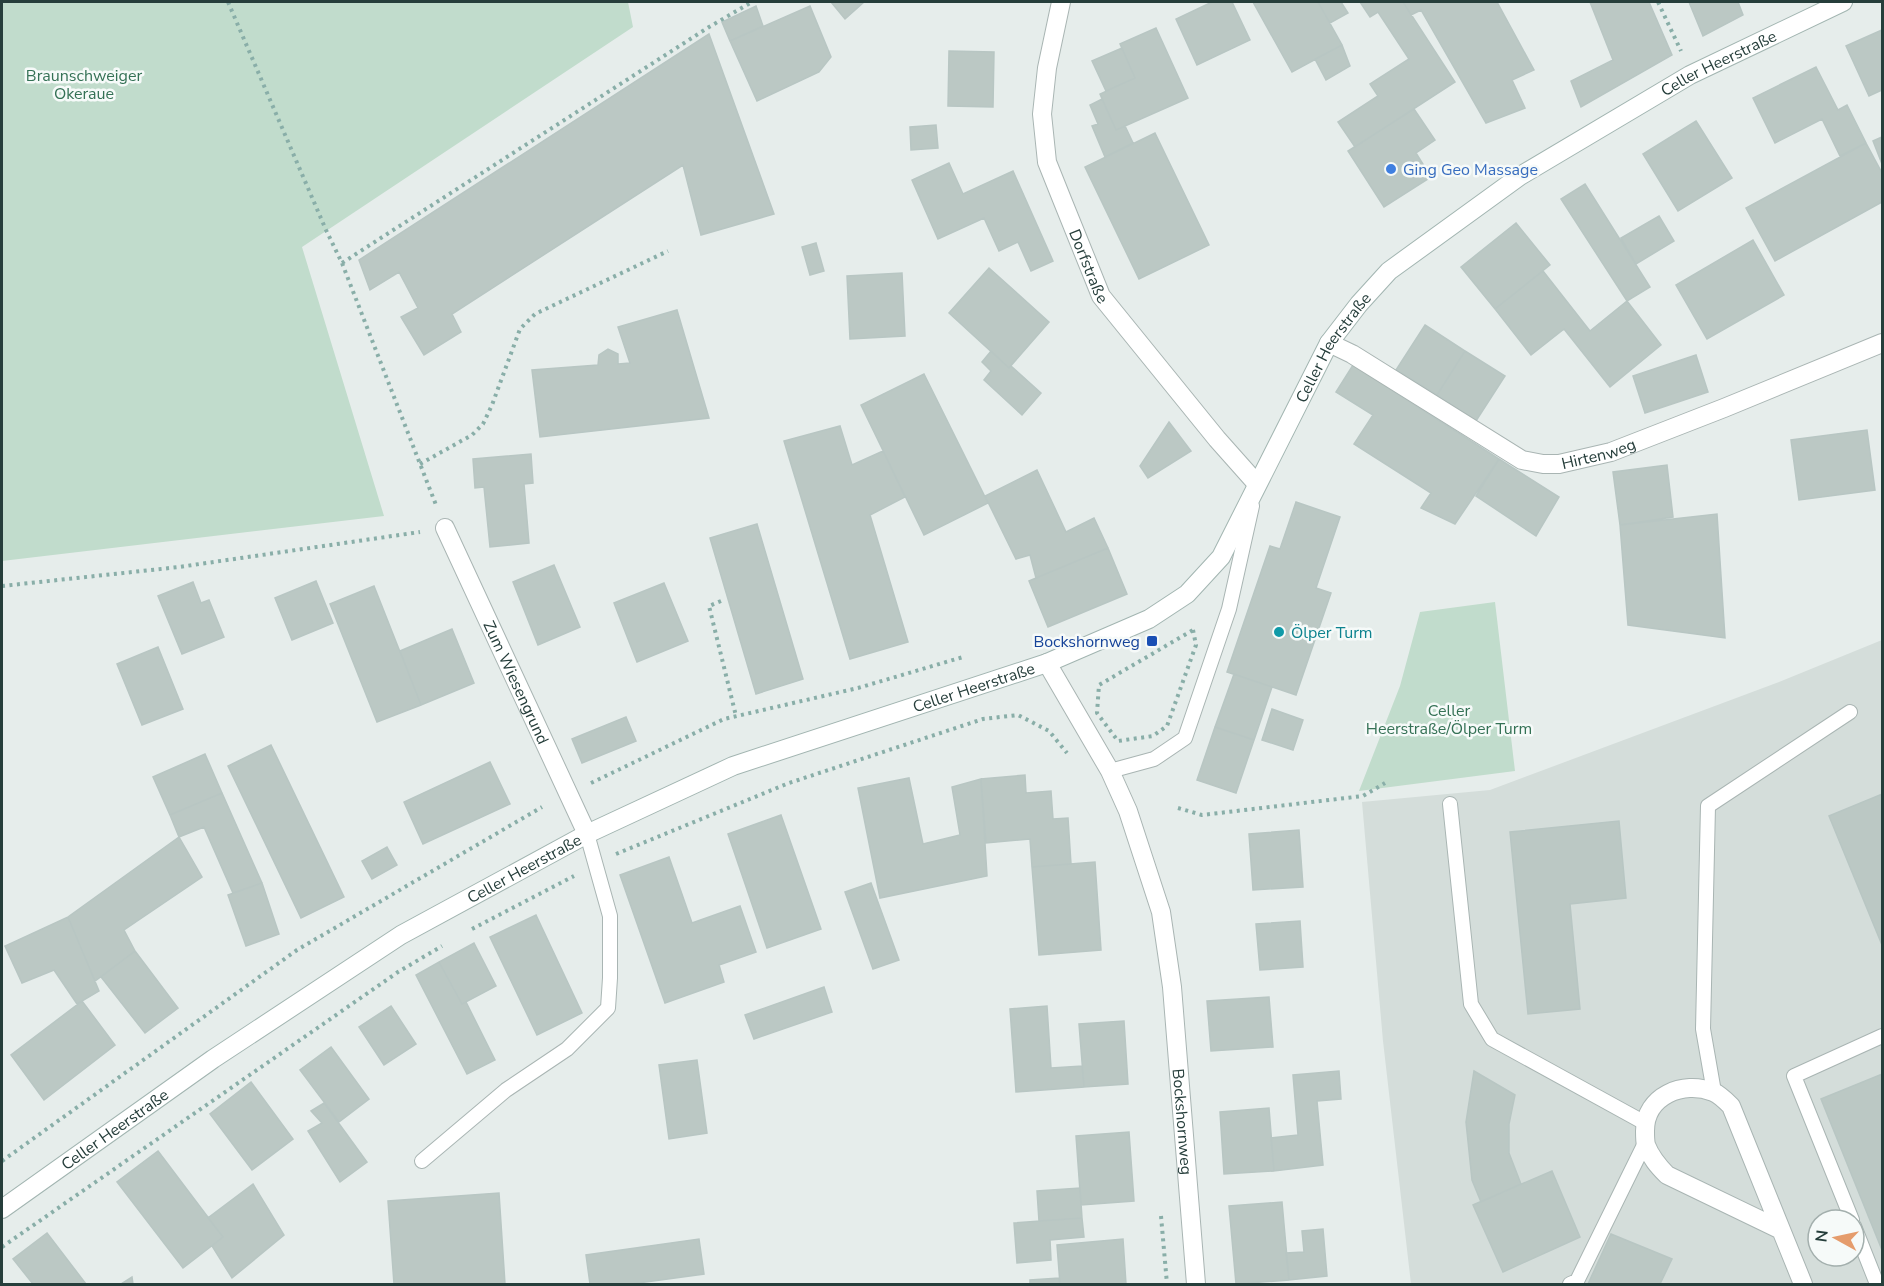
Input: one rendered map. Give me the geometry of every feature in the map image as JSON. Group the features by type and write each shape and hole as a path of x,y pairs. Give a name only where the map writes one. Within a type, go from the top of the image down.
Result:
{"street":[{"name":"Dorfstraße","path":"1061,2 1047,68 1042,114 1047,162 1101,296 1217,439 1257,484"},
{"name":"Celler Heerstraße","path":"2,1209 213,1059 401,935 587,834 733,766 1047,663 1149,619 1187,594 1221,557 1329,343 1359,304 1389,271 1520,176 1690,75 1843,2"},
{"name":"Hirtenweg","path":"1329,343 1352,354 1522,460 1543,464 1559,464 1611,452 1882,344"},
{"name":"Zum Wiesengrund","path":"445,528 587,834"},
{"name":"Bockshornweg","path":"1047,663 1110,771 1128,811 1161,912 1172,987 1196,1284"},
{"path":"1781,1230 1667,1175 1654,1162 1645,1143 1645,1123 1654,1103 1674,1091 1693,1088 1714,1092 1731,1106 1803,1284"}],"lane":[{"path":"1110,771 1154,759 1185,738 1229,609 1257,484"},
{"path":"1714,1092 1703,1029 1708,806 1850,712"},
{"path":"1450,804 1471,1004 1492,1039 1645,1123"},
{"path":"422,1161 506,1090 567,1049 608,1008 610,916 587,834"},
{"path":"1847,1208 1794,1076 1882,1036"},
{"path":"1570,1284 1577,1281 1645,1143"},
{"path":"1866,1256 1877,1284"}],"path":[{"path":"2,586 179,567 445,528 342,263 228,2"},
{"path":"342,263 699,33 752,2"},
{"path":"1658,2 1681,52"},
{"path":"420,464 472,435 483,424 520,330 535,314 668,250"},
{"path":"721,601 709,606 736,716"},
{"path":"1193,630 1196,645 1167,726 1153,736 1118,741 1097,712 1100,685 1193,630"},
{"path":"591,783 716,722 858,688 963,657"},
{"path":"469,931 618,853 789,783 983,719 1018,715 1049,731 1072,759"},
{"path":"1178,808 1202,815 1363,796 1385,783"},
{"path":"2,1161 297,950 542,807"},
{"path":"2,1247 398,972 448,942"},
{"path":"1161,1210 1167,1284"}],"shaded area":[{"path":"1882,640 1882,1284 1411,1284 1383,1041 1362,802 1490,790 1779,682"}],"green space":[{"name":"Braunschweiger Okeraue","path":"2,2 628,2 633,27 302,247 384,516 2,561"},
{"name":"Celler Heerstraße/Ölper Turm","path":"1495,602 1515,771 1359,791 1400,686 1420,612"}],"building":[{"path":"831,2 864,2 845,19"},
{"path":"1212,2 1232,2 1250,40 1197,65 1176,19"},
{"path":"1253,2 1318,2 1342,45 1292,72"},
{"path":"1318,2 1341,2 1348,13 1330,23"},
{"path":"1360,2 1403,2 1455,82 1355,147 1338,122 1378,96 1370,84 1409,59 1378,12 1370,17"},
{"path":"1403,2 1497,2 1534,70 1512,80 1525,108 1486,123 1421,10 1411,15"},
{"path":"1590,2 1649,2 1672,55 1581,107 1571,81 1613,60"},
{"path":"1689,2 1738,2 1743,15 1703,36"},
{"path":"756,6 763,26 730,41 722,22"},
{"path":"810,6 831,57 819,72 757,101 730,41"},
{"path":"1156,28 1188,98 1116,130 1100,94 1135,78 1120,44"},
{"path":"1882,30 1882,90 1869,96 1846,46"},
{"path":"709,34 774,214 701,235 683,165 452,314 461,332 424,355 401,317 418,308 399,272 370,290 359,260"},
{"path":"1342,45 1350,66 1326,80 1315,59"},
{"path":"1122,48 1135,78 1106,91 1092,61"},
{"path":"949,51 994,52 993,107 948,106"},
{"path":"1816,67 1838,110 1847,105 1866,143 1840,156 1822,119 1775,143 1753,98"},
{"path":"1102,99 1116,130 1125,126 1133,143 1105,157 1092,126 1098,124 1090,105"},
{"path":"1414,109 1435,140 1416,153 1431,177 1384,207 1348,151"},
{"path":"1696,121 1732,178 1678,211 1643,154"},
{"path":"936,125 938,148 911,150 910,127"},
{"path":"1155,133 1209,245 1139,279 1085,167"},
{"path":"1882,137 1882,164 1873,141"},
{"path":"1866,143 1882,173 1882,202 1775,261 1746,208"},
{"path":"949,163 963,194 1013,171 1053,261 1031,271 1018,242 999,251 984,218 938,239 912,180"},
{"path":"1585,184 1650,287 1627,301 1561,199"},
{"path":"1659,216 1674,241 1636,264 1621,238"},
{"path":"1516,223 1550,265 1495,309 1461,267"},
{"path":"1753,240 1784,295 1707,339 1676,285"},
{"path":"816,243 824,271 810,275 802,247"},
{"path":"989,268 1049,322 1009,368 949,313"},
{"path":"1543,271 1590,331 1627,301 1661,345 1610,387 1564,329 1531,355 1495,309"},
{"path":"902,273 905,336 850,339 847,276"},
{"path":"677,310 709,418 540,437 532,370 598,365 599,355 608,349 618,354 618,364 630,363 618,327"},
{"path":"1425,325 1465,351 1437,395 1396,370"},
{"path":"991,351 1041,393 1022,415 984,380 991,371 982,362"},
{"path":"1465,351 1505,376 1476,421 1437,395"},
{"path":"1696,355 1708,392 1645,413 1633,376"},
{"path":"1353,365 1499,459 1455,524 1421,508 1431,493 1354,444 1373,415 1336,392"},
{"path":"924,374 988,503 924,535 861,405"},
{"path":"1169,422 1191,451 1148,478 1140,466"},
{"path":"840,426 852,465 883,451 905,497 870,515 908,642 850,659 784,441"},
{"path":"1867,430 1875,490 1799,500 1791,440"},
{"path":"531,454 533,483 524,484 529,543 490,547 484,487 475,488 473,459"},
{"path":"1499,459 1559,497 1536,536 1476,496"},
{"path":"1667,465 1673,517 1620,525 1613,472"},
{"path":"1037,470 1066,532 1094,518 1108,548 1036,578 1030,555 1016,559 985,496"},
{"name":"Ölper Turm","path":"1296,502 1340,517 1316,588 1331,593 1296,695 1227,672 1270,546 1280,549"},
{"path":"1717,514 1725,638 1628,625 1620,525"},
{"path":"757,524 803,679 756,694 710,538"},
{"path":"1108,548 1127,594 1048,627 1029,581"},
{"path":"554,565 580,627 538,645 513,582"},
{"path":"316,581 333,623 292,640 275,598"},
{"path":"193,582 201,603 209,600 224,637 182,654 158,596"},
{"path":"664,583 688,641 637,662 614,603"},
{"path":"374,586 421,705 377,722 330,604"},
{"path":"452,629 474,683 421,705 400,651"},
{"path":"158,647 183,709 142,725 117,664"},
{"path":"1234,674 1272,687 1254,740 1215,727"},
{"path":"1272,709 1303,720 1293,750 1262,740"},
{"path":"626,717 636,741 582,763 572,739"},
{"path":"1215,727 1254,740 1236,793 1197,780"},
{"path":"271,745 344,897 301,918 228,766"},
{"path":"205,754 222,793 170,815 153,777"},
{"path":"490,762 510,804 423,844 404,802"},
{"path":"1025,775 1026,793 1051,791 1053,819 1068,818 1071,864 1032,867 1030,839 986,843 981,779"},
{"path":"909,778 923,844 960,835 952,787 981,779 987,876 880,898 858,788"},
{"path":"222,793 262,883 233,893 204,827 179,837 170,815"},
{"path":"1882,794 1882,945 1829,816"},
{"path":"781,815 821,929 767,948 728,834"},
{"path":"1619,821 1626,898 1570,904 1580,1009 1528,1014 1510,832"},
{"path":"1299,830 1303,887 1253,890 1249,834"},
{"path":"179,837 202,877 124,930 135,951 95,981 68,917"},
{"path":"387,847 397,865 372,879 362,861"},
{"path":"669,857 692,923 740,906 756,952 719,965 724,982 665,1003 620,875"},
{"path":"1095,862 1101,950 1039,955 1032,867"},
{"path":"262,883 279,934 246,946 228,895"},
{"path":"871,883 899,960 873,969 845,892"},
{"path":"536,915 582,1013 537,1035 490,937"},
{"path":"68,917 99,991 77,1004 54,970 22,983 5,946"},
{"path":"1300,921 1303,967 1260,970 1256,924"},
{"path":"474,943 496,986 462,1004 439,962"},
{"path":"135,951 178,1008 145,1033 101,977"},
{"path":"439,962 462,1004 466,1002 495,1060 467,1074 416,975"},
{"path":"824,987 832,1012 754,1039 745,1015"},
{"path":"1269,997 1273,1047 1211,1051 1207,1001"},
{"path":"82,1001 115,1045 44,1100 11,1055"},
{"path":"391,1006 416,1044 384,1065 359,1027"},
{"path":"1047,1006 1051,1068 1082,1066 1084,1087 1016,1092 1010,1009"},
{"path":"1124,1021 1128,1084 1084,1087 1079,1024"},
{"path":"331,1047 369,1099 339,1122 300,1070"},
{"path":"697,1060 707,1133 669,1139 659,1065"},
{"path":"1339,1071 1341,1099 1317,1101 1323,1165 1274,1171 1271,1138 1298,1135 1293,1075"},
{"path":"1474,1071 1515,1095 1509,1124 1509,1153 1521,1184 1481,1202 1472,1180 1466,1122"},
{"path":"1882,1074 1882,1250 1866,1208 1821,1099"},
{"path":"251,1082 293,1139 252,1170 210,1114"},
{"path":"324,1103 367,1162 340,1182 308,1131 322,1123 311,1111"},
{"path":"1269,1108 1274,1171 1224,1174 1220,1112"},
{"path":"1129,1132 1134,1201 1081,1205 1076,1136"},
{"path":"158,1151 223,1237 183,1268 117,1182"},
{"path":"1552,1171 1580,1237 1503,1272 1473,1205"},
{"path":"253,1184 284,1235 232,1278 212,1246 223,1237 208,1218"},
{"path":"1080,1188 1082,1218 1039,1221 1037,1191"},
{"path":"499,1193 505,1284 394,1284 388,1201"},
{"path":"1282,1202 1289,1280 1236,1284 1229,1206"},
{"path":"1082,1218 1084,1237 1050,1240 1051,1260 1017,1263 1014,1223"},
{"path":"1323,1229 1327,1276 1289,1280 1286,1253 1304,1252 1302,1231"},
{"path":"47,1233 86,1284 33,1284 13,1259"},
{"path":"1611,1234 1672,1259 1660,1284 1588,1284"},
{"path":"699,1239 704,1274 631,1284 590,1284 586,1255"},
{"path":"1123,1239 1126,1284 1060,1284 1057,1245"},
{"path":"132,1277 133,1284 121,1284"},
{"path":"1059,1278 1060,1284 1030,1284 1030,1280"}],"place":[{"name":"Ging Geo Massage","path":"1391,169"},
{"name":"Ölper Turm","path":"1279,632"},
{"name":"Bockshornweg","path":"1152,641"}]}
